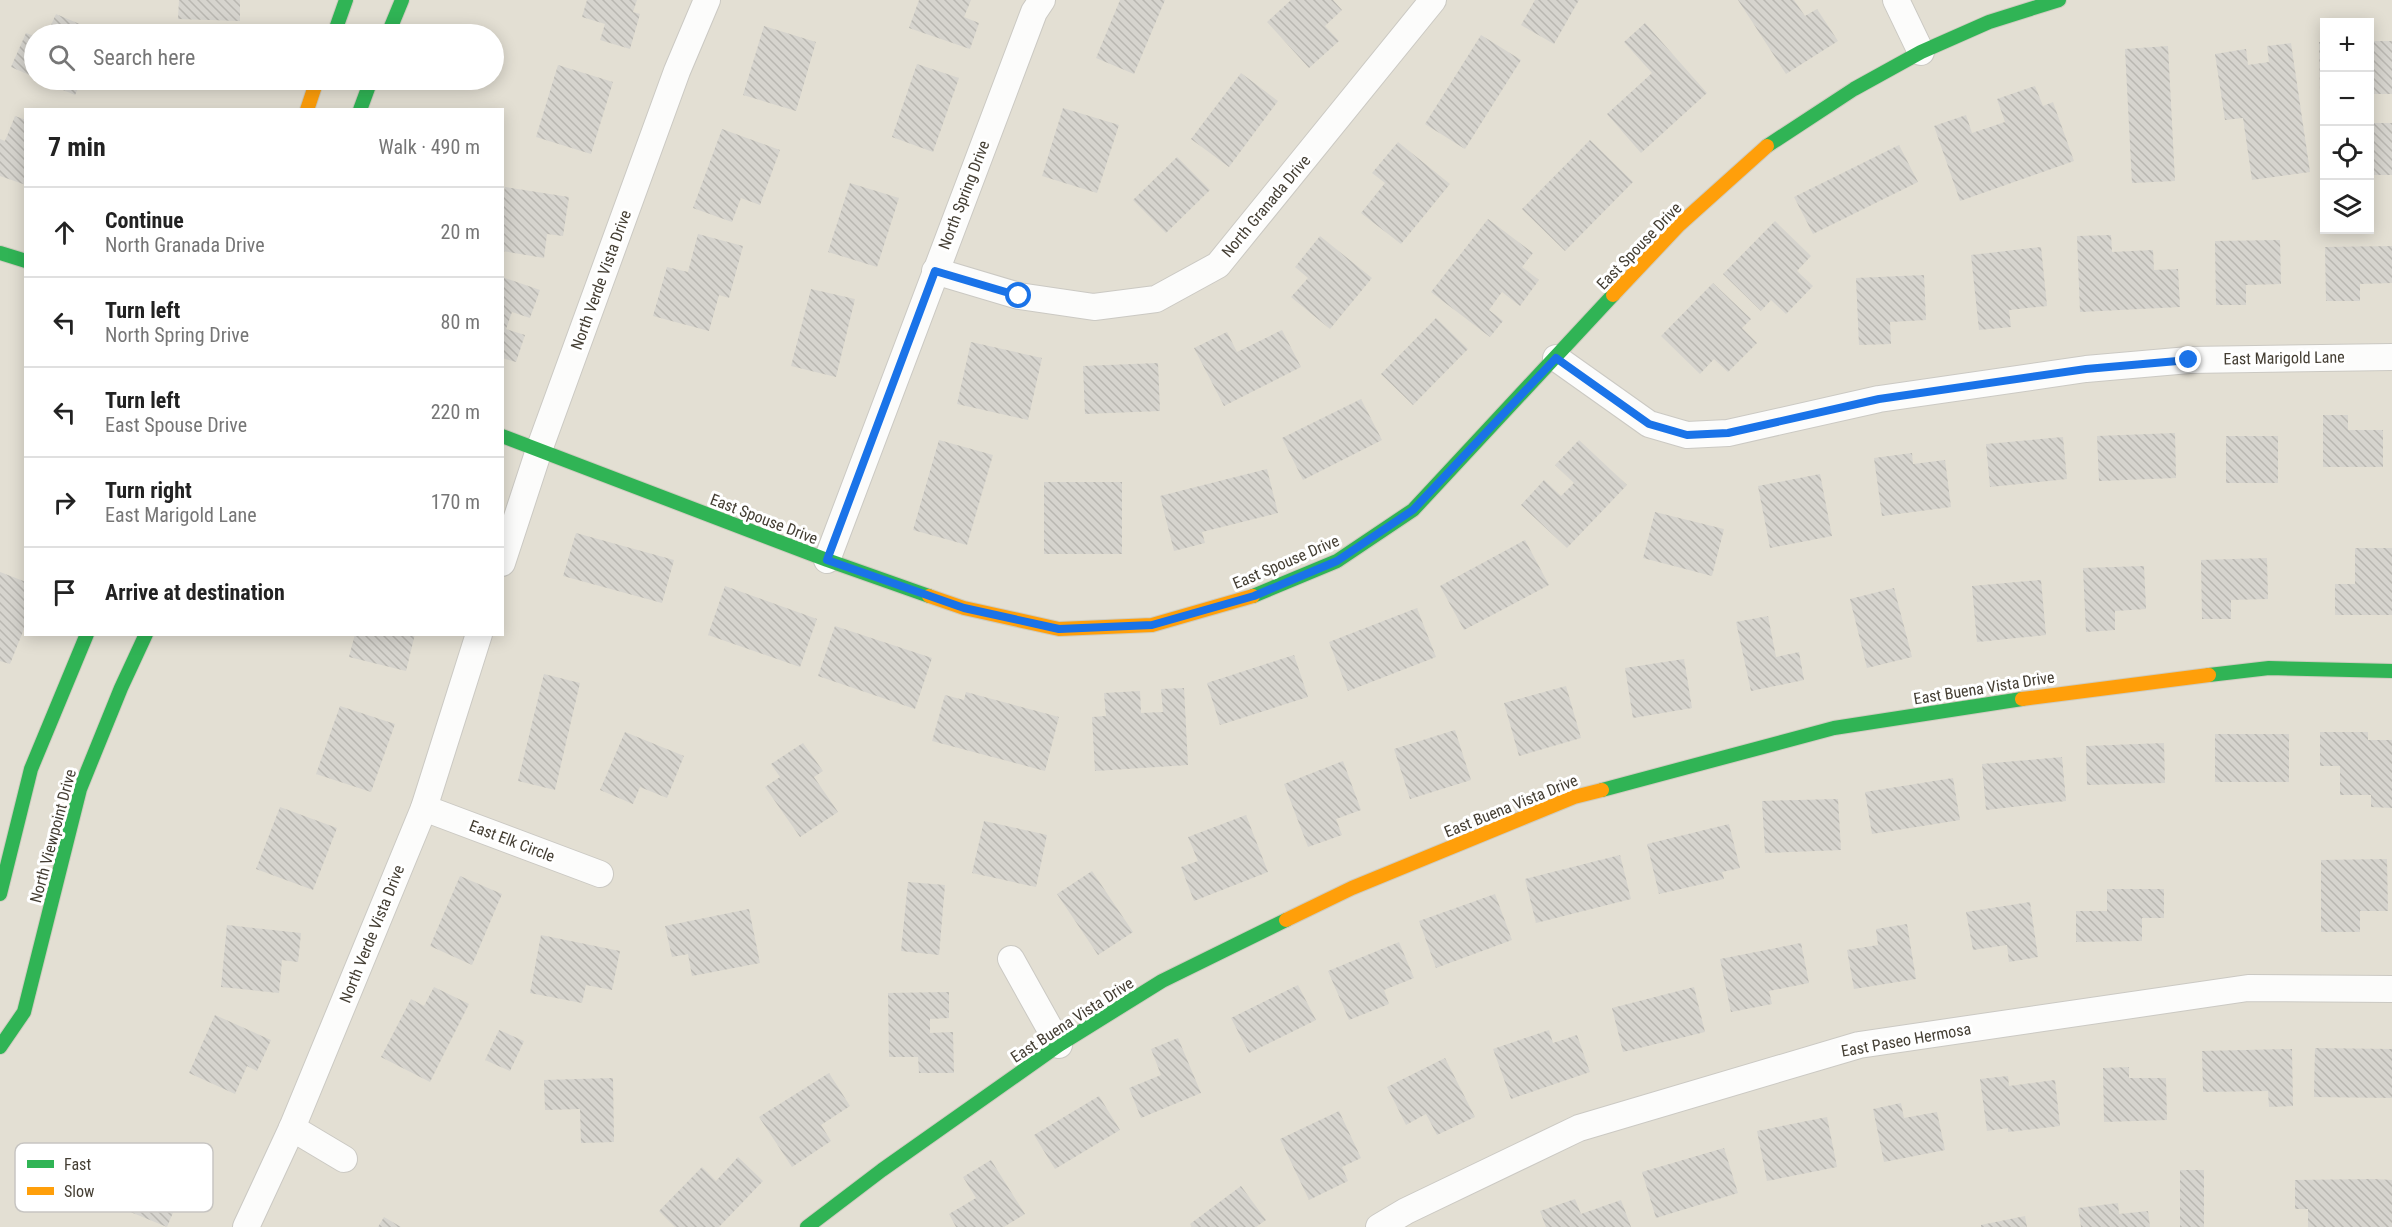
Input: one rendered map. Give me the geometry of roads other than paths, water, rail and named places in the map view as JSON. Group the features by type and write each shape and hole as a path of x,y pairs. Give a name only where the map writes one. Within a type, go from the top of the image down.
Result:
{"street":[{"path":"338,24 346,0"},
{"path":"392,24 402,0"},
{"name":"North Verde Vista Drive","path":"504,557 539,450 678,71 707,0"},
{"name":"North Spring Drive","path":"827,560 1034,12 1042,0"},
{"name":"North Granada Drive","path":"935,271 1019,296 1094,307 1156,299 1218,265 1433,0"},
{"path":"1896,0 1921,52"},
{"name":"East Spouse Drive","path":"504,437 827,560 964,608 1059,629 1152,625 1209,609 1254,596 1337,561 1413,510 1679,225 1773,141 1854,89 1921,52 1989,22 2059,0"},
{"path":"308,108 314,90"},
{"path":"361,108 367,90"},
{"path":"0,253 24,260"},
{"name":"East Marigold Lane","path":"1556,358 1649,424 1687,435 1728,433 1879,399 2086,369 2189,360 2392,357"},
{"path":"0,894 31,769 86,636"},
{"name":"North Viewpoint Drive","path":"0,1047 24,1012 80,789 121,688 145,636"},
{"name":"North Verde Vista Drive","path":"246,1227 292,1128 424,808 478,636"},
{"name":"East Buena Vista Drive","path":"807,1227 882,1170 1059,1045 1162,981 1342,893 1574,797 1834,728 2074,691 2268,668 2392,671"},
{"name":"East Elk Circle","path":"424,808 600,874"},
{"path":"1011,959 1059,1045"},
{"name":"East Paseo Hermosa","path":"1379,1227 1406,1211 1579,1128 1859,1045 2248,988 2392,989"},
{"path":"292,1128 344,1159"}]}
